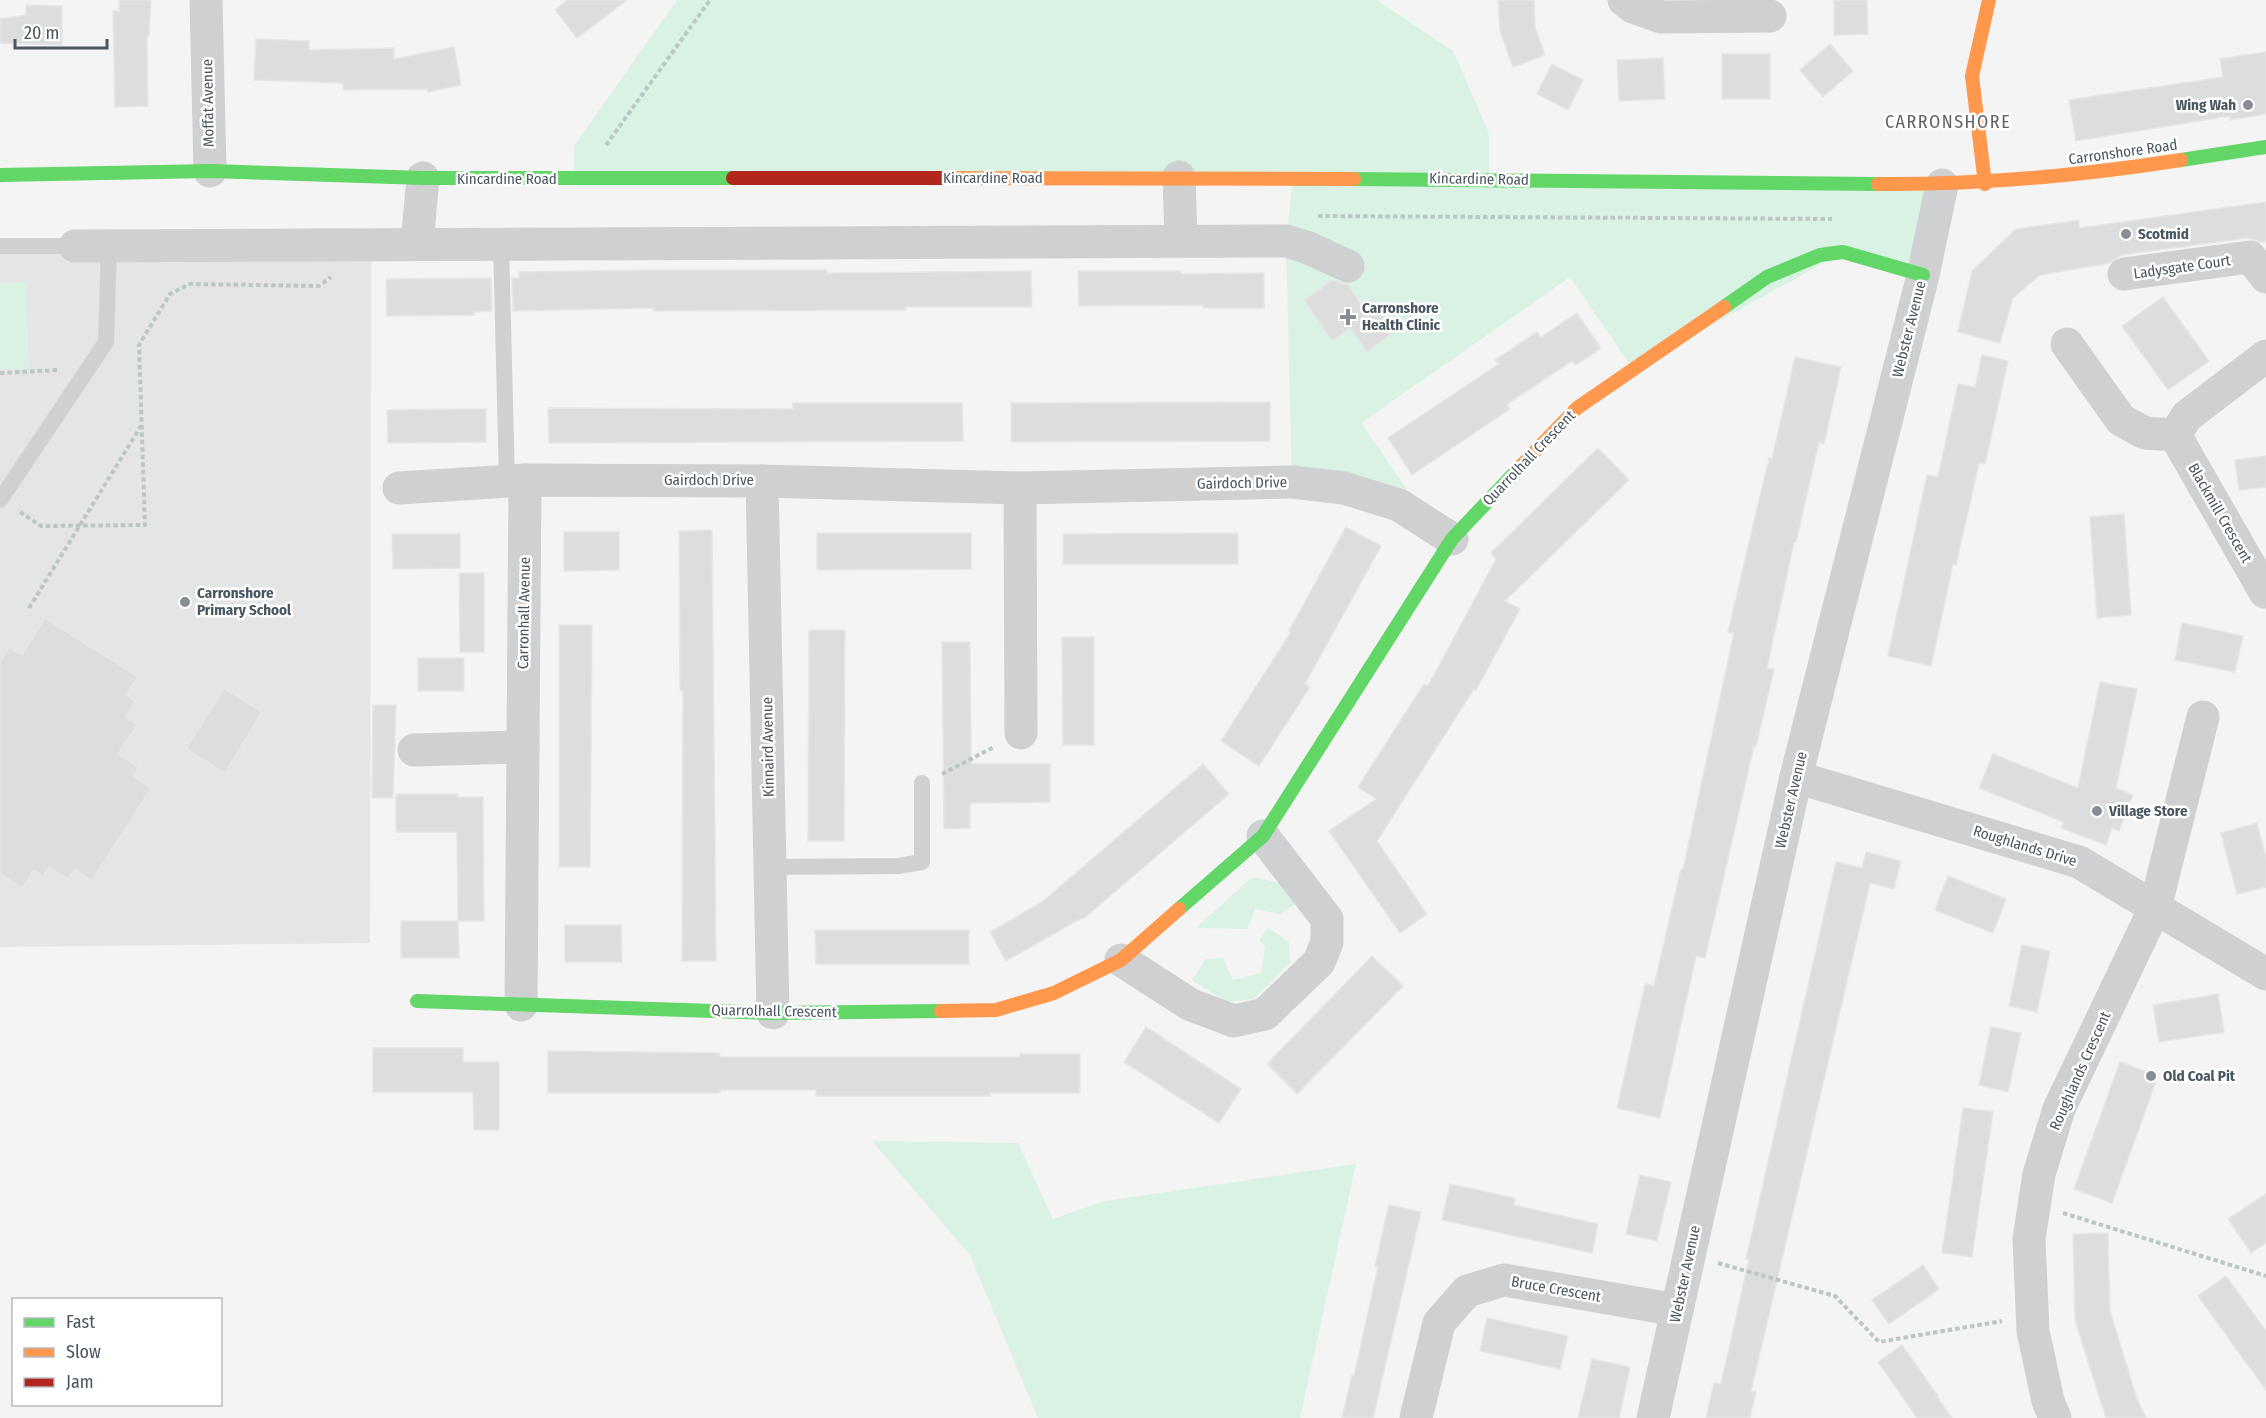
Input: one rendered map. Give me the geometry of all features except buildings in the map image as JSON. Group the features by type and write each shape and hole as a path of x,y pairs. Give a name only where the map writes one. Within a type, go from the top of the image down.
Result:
{"street":[{"name":"Moffat Avenue","path":"206,0 210,171"},
{"path":"1624,0 1632,8 1661,17 1770,16"},
{"path":"1985,184 1972,76 1989,0"},
{"name":"Carronshore Road","path":"1985,184 2061,178 2266,147"},
{"name":"Kincardine Road","path":"0,175 210,171 423,178 1179,177 1985,184"},
{"path":"1179,177 1182,241"},
{"path":"417,244 423,178"},
{"name":"Webster Avenue","path":"1653,1418 1796,777 1923,275 1942,185"},
{"path":"75,246 1286,242 1348,266"},
{"name":"Quarrolhall Crescent","path":"417,1001 773,1012 996,1010 1054,993 1121,960 1263,836 1452,539 1576,408 1767,277 1820,255 1843,252 1923,275"},
{"name":"Ladysgate Court","path":"2124,274 2250,257 2266,277"},
{"path":"2067,344 2121,420 2145,433 2175,435 2187,416 2266,356"},
{"name":"Blackmill Crescent","path":"2175,435 2265,592"},
{"name":"Gairdoch Drive","path":"399,488 516,481 762,481 1020,488 1292,482 1334,486 1400,505 1452,539"},
{"name":"Carronhall Avenue","path":"516,481 523,747 521,1005"},
{"name":"Kinnaird Avenue","path":"762,481 773,1012"},
{"path":"1020,488 1021,733"},
{"name":"Roughlands Crescent","path":"2055,1418 2048,1401 2033,1331 2029,1239 2039,1174 2059,1108 2156,908 2203,717"},
{"path":"414,750 523,747"},
{"name":"Roughlands Drive","path":"1796,777 2079,862 2266,974"},
{"path":"1121,960 1191,1005 1234,1021 1265,1014 1319,962 1327,942 1327,919 1263,836"},
{"name":"Bruce Crescent","path":"1416,1418 1439,1323 1467,1291 1504,1280 1677,1310"}],"lane":[{"path":"501,244 516,481"},
{"path":"0,246 75,246"},
{"path":"0,499 106,342 109,246"},
{"path":"770,867 898,866 922,862 922,783"}],"path":[{"path":"606,146 710,0"},
{"path":"1312,216 1838,219"},
{"path":"0,499 41,526 146,525 139,345 170,294 190,284 319,285 336,274"},
{"path":"0,373 88,369"},
{"path":"29,608 142,425"},
{"path":"922,783 1021,733"},
{"path":"2034,1204 2266,1276"},
{"path":"1689,1255 1835,1296 1879,1342 2032,1315"}],"shaded area":[{"name":"Carronshore Primary School","path":"371,244 370,943 0,947 0,249"}],"green space":[{"path":"677,0 1377,0 1453,51 1489,133 1489,179 1942,185 1923,275 1843,252 1633,369 1570,277 1361,423 1406,488 1399,505 1292,482 1286,241 1293,178 574,179 574,146"},
{"path":"26,282 29,369 0,369 0,283"},
{"path":"1252,877 1280,883 1295,904 1280,914 1255,909 1247,929 1196,928"},
{"path":"1268,927 1289,942 1290,963 1254,999 1226,1002 1192,980 1206,959 1223,958 1233,980 1261,973 1265,946 1259,941"},
{"path":"872,1141 1018,1143 1053,1219 1105,1201 1356,1164 1300,1418 1038,1418 970,1255"}],"traffic: fast":[{"path":"2181,160 2266,147"},
{"path":"0,175 210,171 423,178 733,178"},
{"path":"1354,179 1878,184"},
{"path":"1724,307 1767,277 1820,255 1843,252 1923,275"},
{"path":"1179,909 1263,836 1452,539 1522,465"},
{"path":"417,1001 773,1013 941,1011"}],"traffic: slow":[{"path":"1985,184 1972,76 1989,0"},
{"path":"1878,184 1955,183 2030,178 2105,171 2181,160"},
{"path":"945,178 1354,179"},
{"path":"1522,465 1577,408 1724,307"},
{"path":"941,1011 996,1010 1054,993 1121,960 1179,909"}],"traffic: jam":[{"path":"733,178 945,178"}],"place":[{"name":"Wing Wah","path":"2248,105"},
{"name":"Scotmid","path":"2126,234"},
{"name":"Carronshore Health Clinic","path":"1348,317"},
{"name":"Carronshore Primary School","path":"185,602"},
{"name":"Village Store","path":"2097,811"},
{"name":"Old Coal Pit","path":"2151,1076"}],"district":[{"name":"CARRONSHORE","path":"1948,122"}]}
